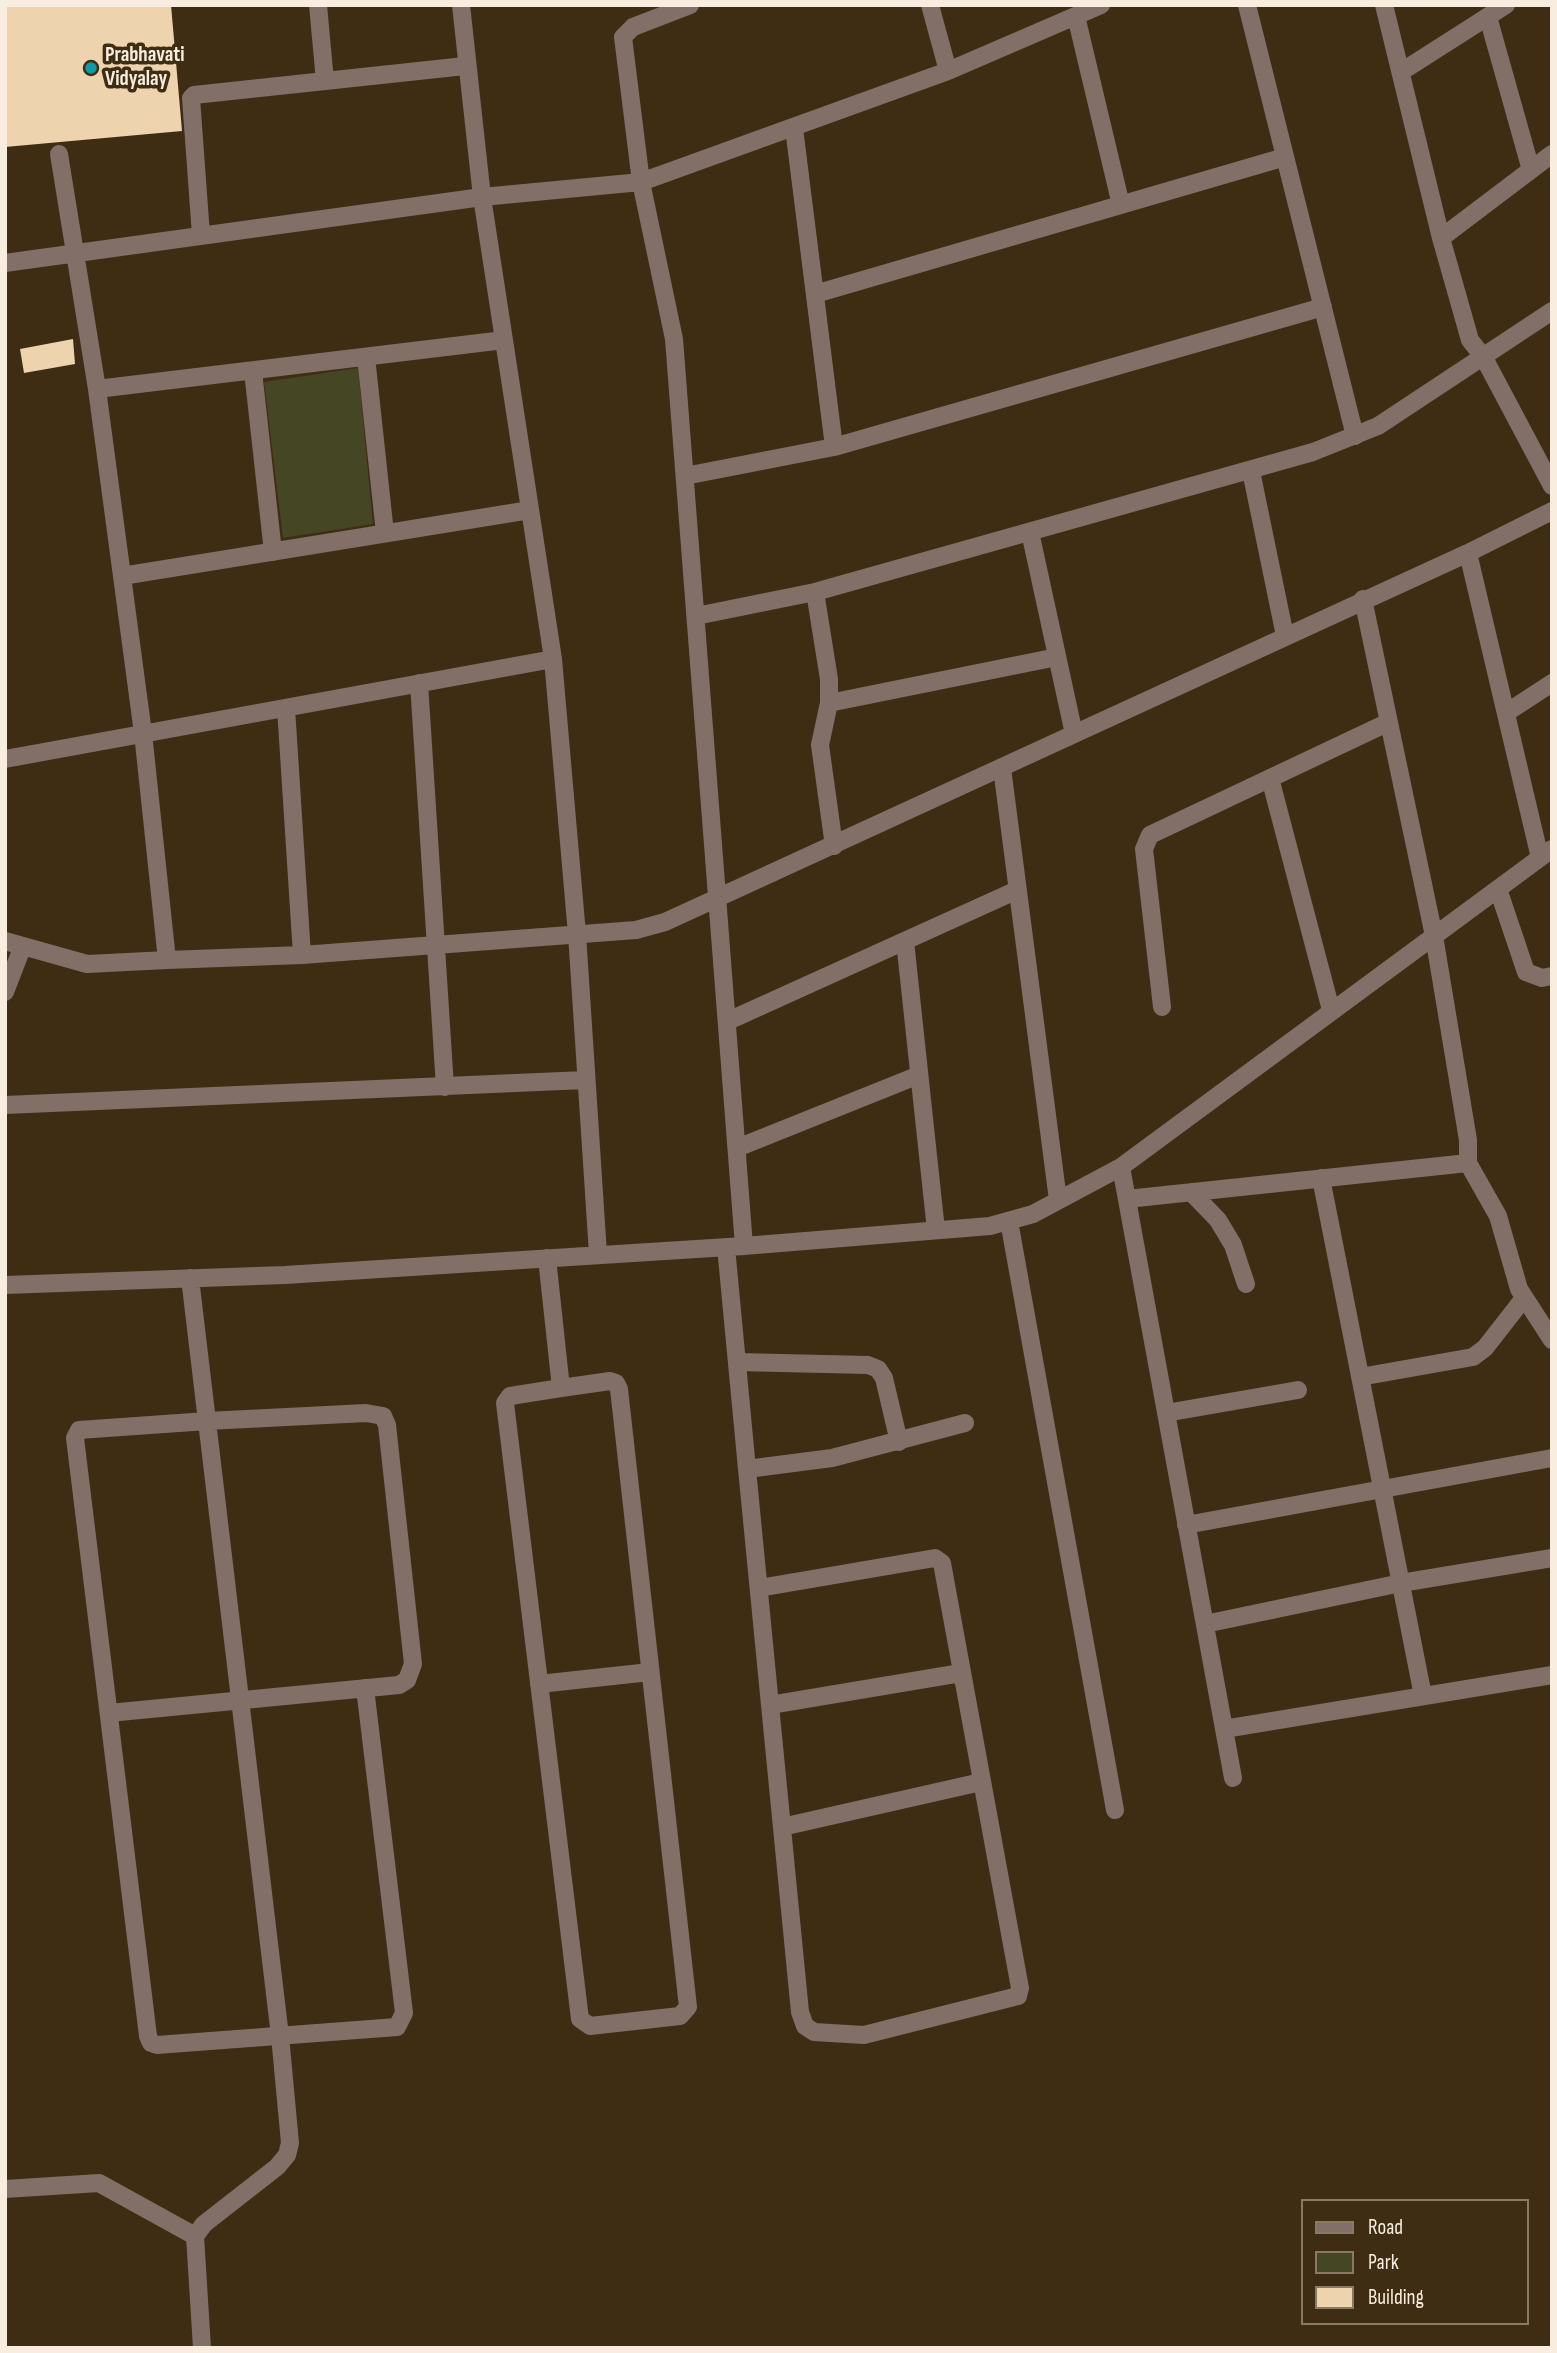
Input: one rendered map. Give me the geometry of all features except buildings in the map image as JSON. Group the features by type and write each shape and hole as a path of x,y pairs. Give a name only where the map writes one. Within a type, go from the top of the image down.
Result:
{"street":[{"path":"318,5 325,81"},
{"path":"461,5 482,197 553,659 577,934 598,1254"},
{"path":"690,5 633,27 623,37 641,182 674,339 744,1246"},
{"path":"930,5 948,71"},
{"path":"5,263 482,197 641,182 948,71 1101,5"},
{"path":"1247,5 1354,436"},
{"path":"1384,5 1463,321 1470,340 1484,358 1552,486"},
{"path":"1401,72 1506,5"},
{"path":"1076,16 1121,205"},
{"path":"1488,16 1531,170"},
{"path":"201,235 191,98 194,95 466,66"},
{"path":"794,128 834,447"},
{"path":"59,154 97,389 144,733 167,960"},
{"path":"1441,238 1552,154"},
{"path":"815,294 1285,157"},
{"path":"685,476 834,447 1323,307"},
{"path":"696,616 815,592 1251,471 1354,436 1378,426 1552,312"},
{"path":"97,389 504,340"},
{"path":"366,357 385,533"},
{"path":"253,371 273,552"},
{"path":"1251,471 1285,636"},
{"path":"122,576 530,510"},
{"path":"5,992 14,945 87,964 302,955 648,928 719,900 1363,599 1468,553 1552,511"},
{"path":"1030,532 1074,734"},
{"path":"5,1284 190,1278 744,1246 990,1226 1032,1214 1121,1167 1546,854 1506,713 1468,553"},
{"path":"815,592 829,679 830,703 820,745 834,846"},
{"path":"1363,599 1434,936 1468,1140 1468,1163 1498,1216 1524,1298 1552,1340"},
{"path":"830,703 1058,657"},
{"path":"5,759 553,659"},
{"path":"1506,713 1552,683"},
{"path":"419,684 445,1087"},
{"path":"286,708 302,955"},
{"path":"1162,1007 1145,842 1150,835 1389,722"},
{"path":"1002,768 1015,891 1058,1200"},
{"path":"1270,778 1331,1010"},
{"path":"1497,889 1526,972 1542,978 1552,976"},
{"path":"728,1021 1015,891"},
{"path":"905,942 936,1230"},
{"path":"737,1148 919,1075"},
{"path":"5,1105 585,1080"},
{"path":"1127,1199 1468,1163"},
{"path":"1121,1167 1233,1777"},
{"path":"1321,1178 1423,1696"},
{"path":"1191,1192 1218,1220 1233,1245 1246,1284"},
{"path":"1009,1221 1115,1810"},
{"path":"726,1247 800,2012 805,2026 814,2032 842,2035 885,2032 1018,1996 1020,1988 939,1560 759,1588"},
{"path":"547,1258 561,1388"},
{"path":"190,1278 280,2036 290,2143 286,2155 277,2167 204,2224 195,2236 202,2348"},
{"path":"1360,1377 1473,1357 1485,1348 1524,1298"},
{"path":"737,1362 868,1365 878,1369 884,1378 899,1442"},
{"path":"610,1381 616,1383 619,1389 688,2007 680,2016 590,2026 580,2019 505,1403 510,1395 561,1388 610,1381"},
{"path":"1166,1413 1298,1390"},
{"path":"109,1713 240,1701 365,1688 399,1685 411,1675 387,1424 383,1416 366,1413 207,1421 76,1432 109,1713 151,2043 157,2045 397,2027 403,2021 365,1688"},
{"path":"747,1469 832,1458 965,1423"},
{"path":"1186,1525 1552,1458"},
{"path":"1205,1624 1401,1583 1552,1558"},
{"path":"539,1684 650,1672"},
{"path":"770,1705 961,1673"},
{"path":"1224,1729 1552,1675"},
{"path":"782,1827 981,1782"},
{"path":"5,2189 99,2183 195,2236"}],"green space":[{"path":"358,368 373,524 283,538 264,382"}],"place":[{"name":"Prabhavati Vidyalay","path":"91,68"}]}
